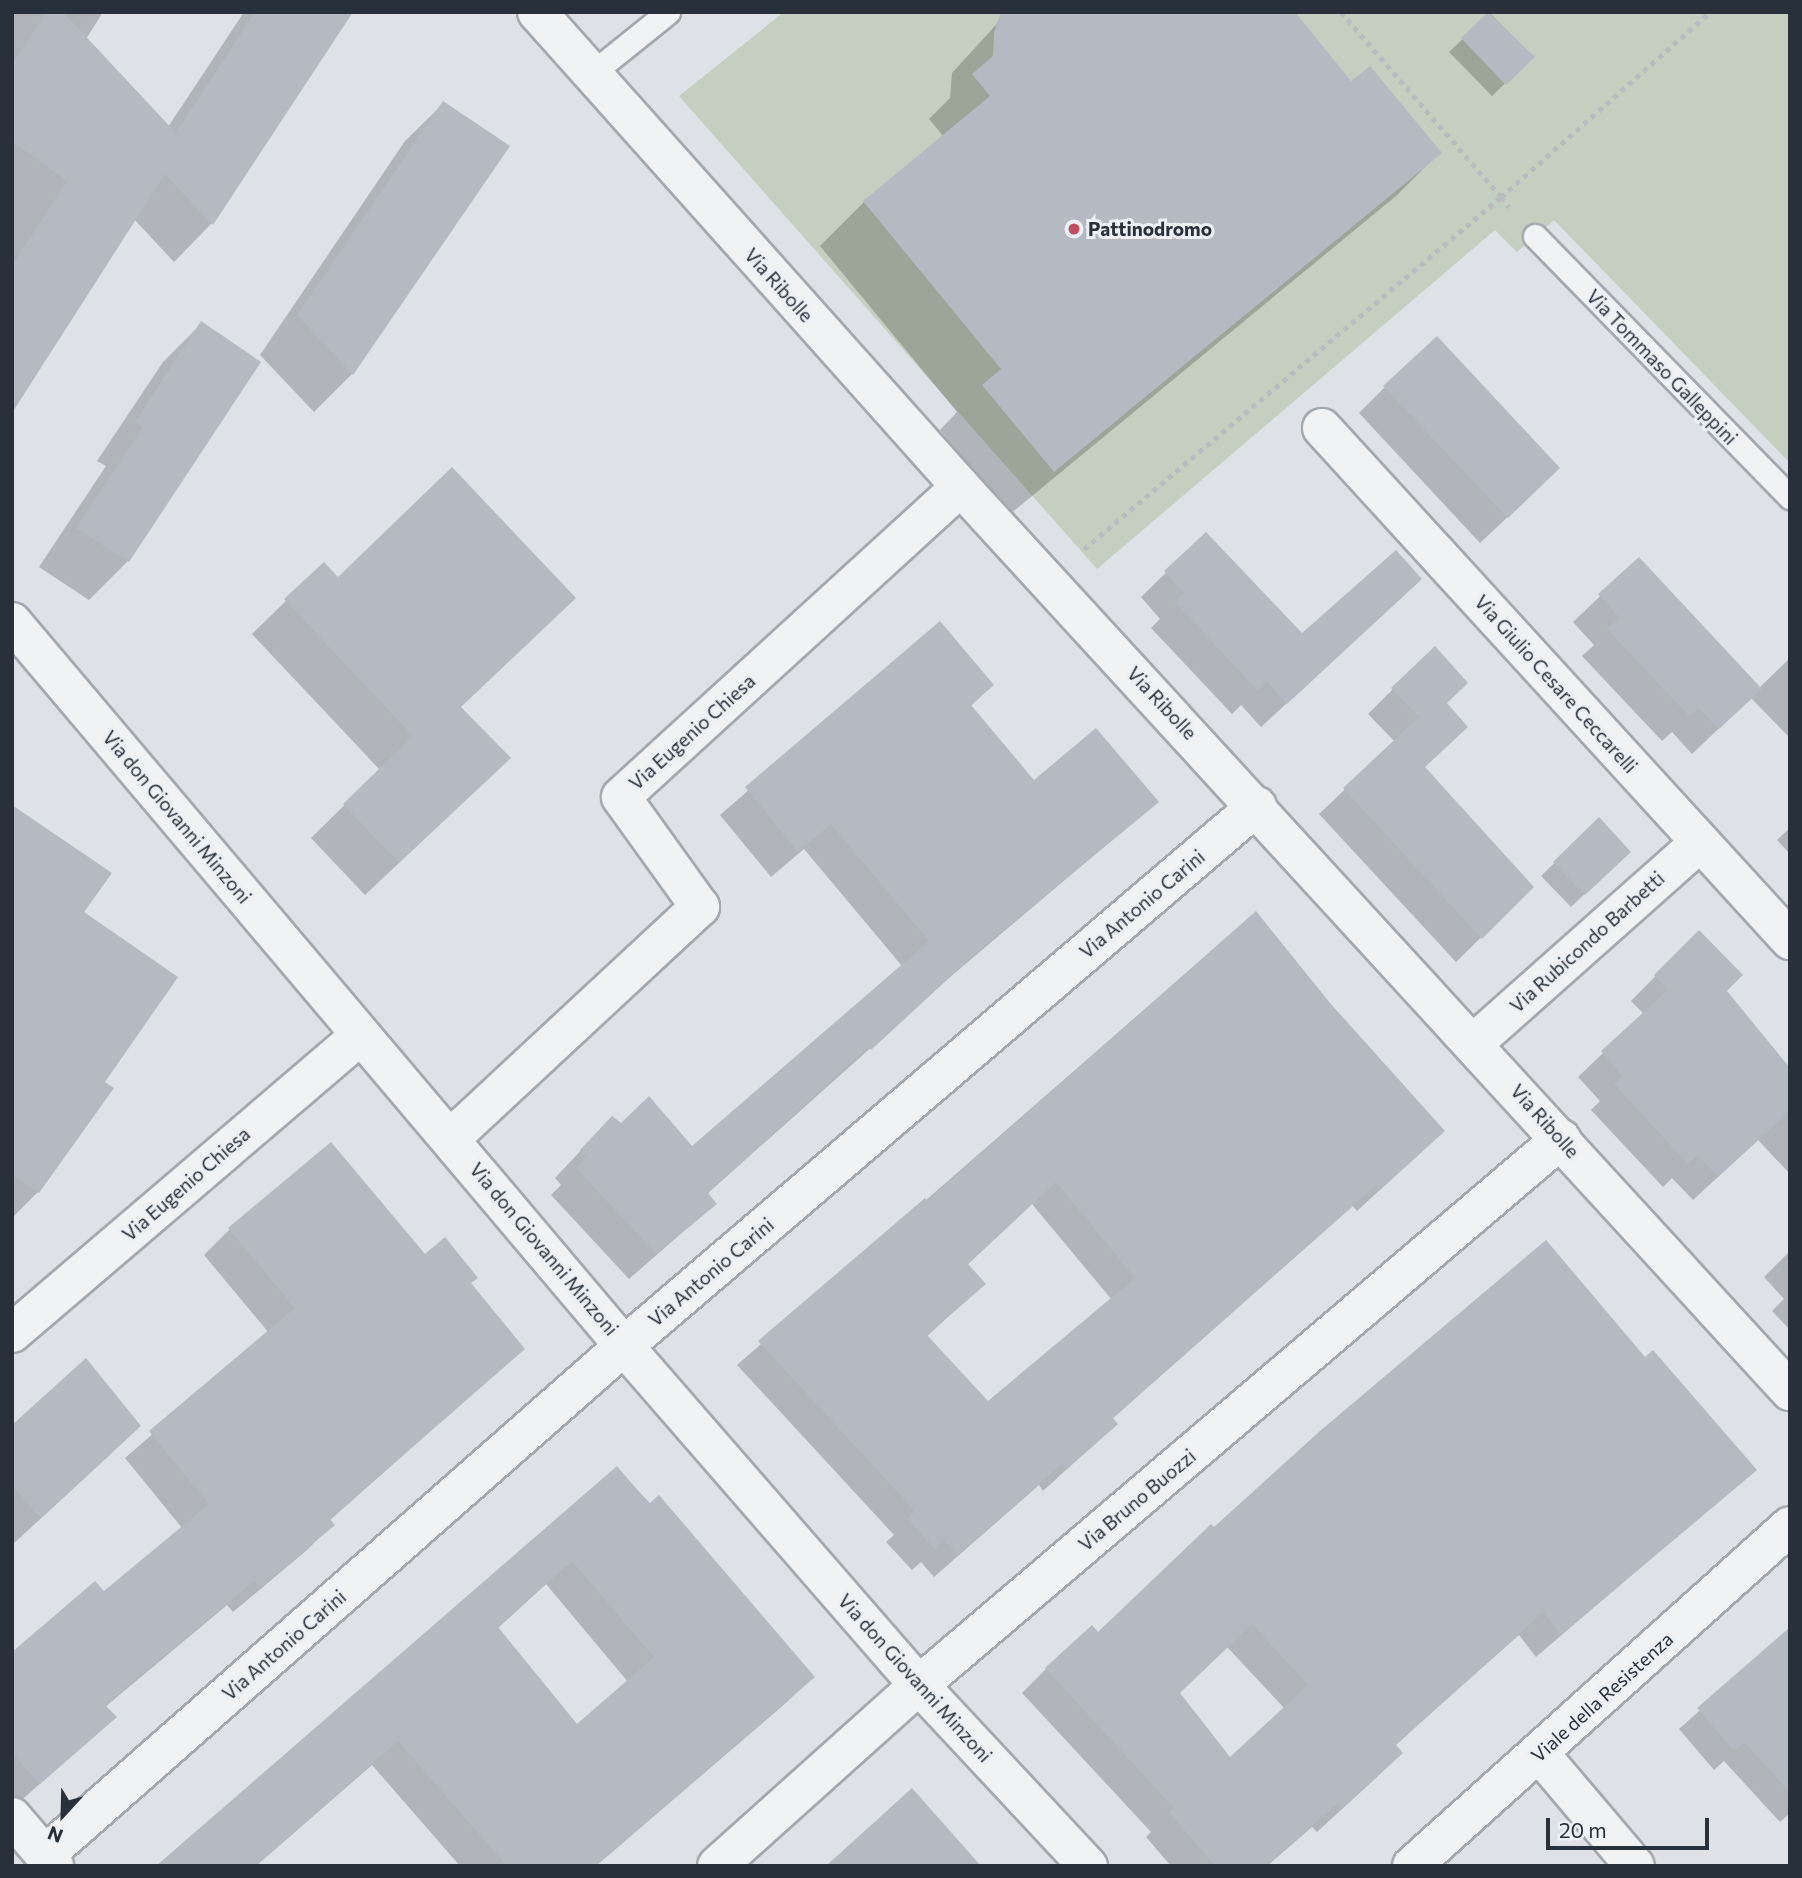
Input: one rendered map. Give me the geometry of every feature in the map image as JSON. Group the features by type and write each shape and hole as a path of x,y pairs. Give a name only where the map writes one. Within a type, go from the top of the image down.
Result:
{"street":[{"name":"Via Ribolle","path":"537,12 961,487 1257,806 1790,1391"},
{"name":"Via Giulio Cesare Ceccarelli","path":"1322,428 1790,940"},
{"name":"Via Eugenio Chiesa","path":"451,1138 700,907 621,797 961,487"},
{"name":"Via don Giovanni Minzoni","path":"12,622 360,1036 451,1138 624,1346 919,1685 1088,1866"},
{"name":"Via Antonio Carini","path":"49,1861 624,1346 1257,806"},
{"name":"Via Rubicondo Barbetti","path":"1474,1043 1700,842"},
{"name":"Via Eugenio Chiesa","path":"12,1333 360,1036"},
{"name":"Via Bruno Buozzi","path":"717,1866 919,1685 1561,1139"},
{"name":"Viale della Resistenza","path":"1412,1866 1790,1526"},
{"path":"1539,1754 1635,1866"},
{"path":"12,1817 49,1861"}],"lane":[{"path":"591,74 668,12"},
{"name":"Via Tommaso Galleppini","path":"1535,236 1790,497"}],"path":[{"path":"1341,12 1535,236"},
{"path":"1047,580 1501,197 1710,12"}],"green space":[{"path":"784,12 1790,12 1790,463 1554,220 1517,252 1495,230 1097,569 679,96"}],"building":[{"path":"47,12 63,12 176,133 255,12 353,12 213,225 165,174 12,413 12,266 67,181 12,141 12,64"},
{"name":"Pattinodromo","path":"1001,12 1295,12 1351,81 1370,66 1442,153 1054,472 982,385 1001,369 863,201 990,96 972,74 993,56 994,32"},
{"path":"1488,12 1535,57 1506,85 1461,38"},
{"path":"443,101 510,146 353,375 297,315"},
{"path":"201,321 261,362 129,562 76,528 143,427 135,422"},
{"path":"1437,336 1560,468 1508,518 1383,386"},
{"path":"452,467 576,598 461,707 511,758 399,863 343,804 413,736 284,599 324,562 338,577"},
{"path":"1206,532 1302,633 1396,550 1422,579 1287,704 1267,682 1258,691 1175,602 1184,593 1164,571"},
{"path":"1639,557 1762,689 1719,729 1699,708 1689,716 1607,629 1620,618 1598,594"},
{"path":"940,621 994,685 971,705 1034,780 1096,728 1159,802 977,952 871,1050 868,1047 708,1193 717,1204 656,1254 576,1168 586,1157 580,1150 612,1116 621,1123 649,1096 692,1146 929,941 831,824 798,852 745,787"},
{"path":"1435,646 1468,683 1447,703 1468,727 1425,767 1534,887 1482,939 1343,788 1419,717 1391,688"},
{"path":"12,805 112,873 84,912 178,977 105,1082 114,1088 39,1193 12,1175"},
{"path":"1599,817 1631,852 1585,895 1553,862"},
{"path":"1256,911 1330,1003 1445,1131 1380,1190 1376,1185 1113,1418 1118,1424 1066,1470 1062,1464 957,1555 944,1540 935,1549 907,1519 915,1511 758,1341 925,1198 927,1201","holes":["1056,1182 1135,1278 988,1401 927,1335 986,1284 968,1264"]},
{"path":"1699,930 1743,975 1727,991 1790,1068 1790,1111 1718,1177 1698,1155 1688,1164 1614,1084 1623,1076 1601,1051 1668,990 1654,975"},
{"path":"331,1142 425,1254 445,1237 478,1278 471,1283 525,1349 330,1519 335,1525 260,1588 254,1581 105,1705 117,1717 40,1784 12,1753 12,1652 95,1581 104,1591 209,1504 149,1431 295,1308 228,1228"},
{"path":"1546,1240 1645,1357 1653,1350 1757,1470 1561,1635 1543,1612 1396,1745 1403,1753 1342,1809 1337,1804 1266,1866 1215,1866 1169,1812 1174,1808 1045,1668 1092,1625 1098,1632 1211,1524 1214,1527 1320,1431","holes":["1252,1624 1308,1685 1230,1757 1180,1693"]},
{"path":"86,1358 141,1426 41,1518 12,1486 12,1425"},
{"path":"617,1466 649,1504 659,1495 815,1677 595,1866 507,1866 398,1741 255,1866 156,1866","holes":["572,1561 654,1657 577,1724 498,1627"]},
{"path":"1790,1627 1790,1792 1745,1743 1734,1751 1697,1708"},
{"path":"912,1788 981,1866 826,1866"}],"place":[{"name":"Pattinodromo","path":"1074,229"}]}
